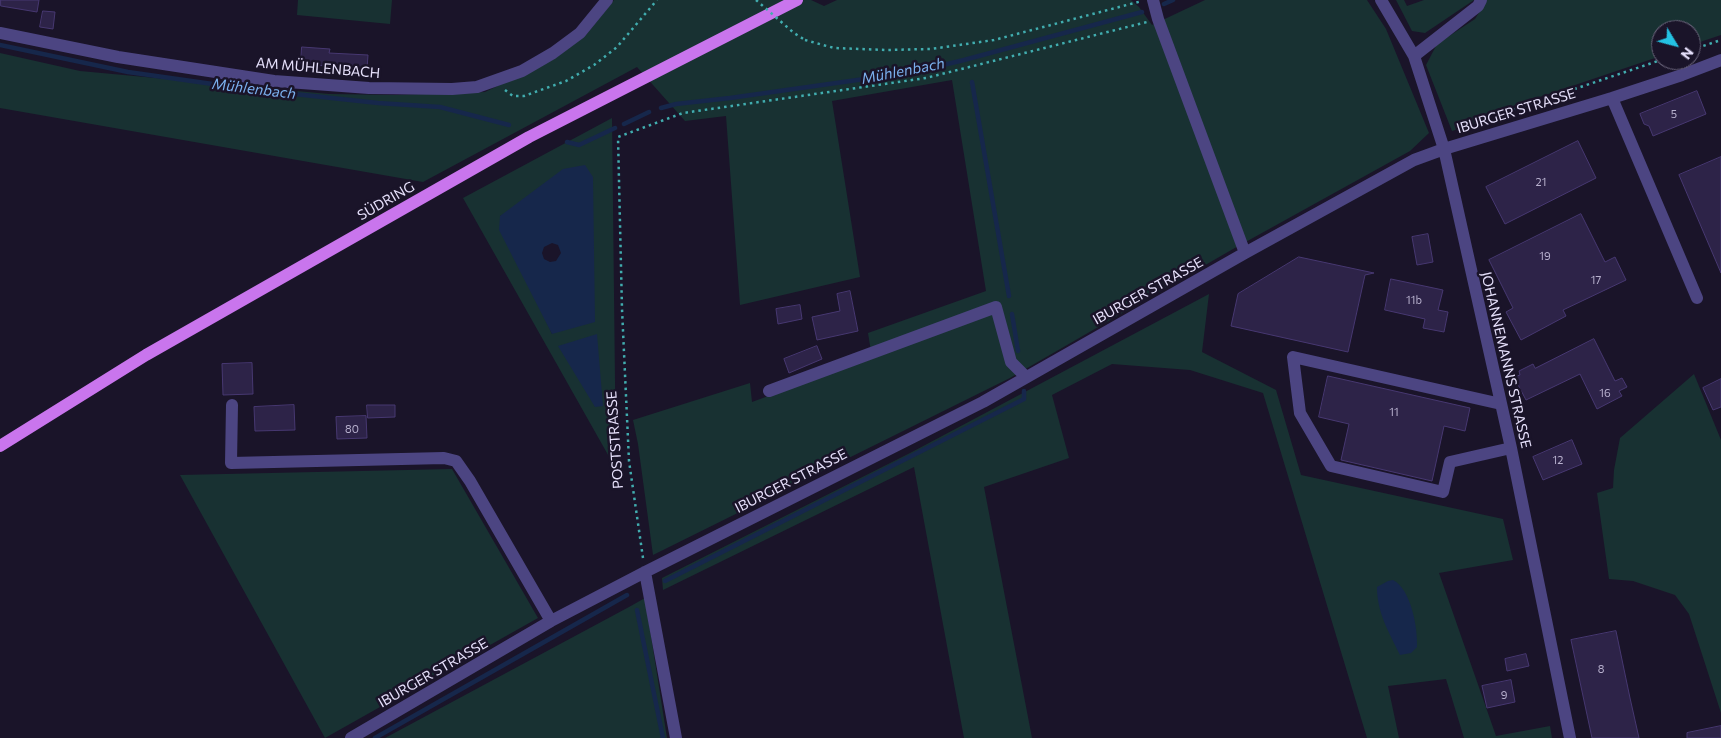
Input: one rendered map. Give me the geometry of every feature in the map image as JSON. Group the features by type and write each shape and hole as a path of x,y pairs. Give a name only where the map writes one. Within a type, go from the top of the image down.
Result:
{"main road":[{"name":"SÜDRING","path":"0,446 146,355 529,137 797,0"}],"street":[{"name":"AM MÜHLENBACH","path":"0,33 118,57 274,81 369,88 452,89 498,81 522,71 553,53 580,33 607,0"},
{"path":"1153,0 1158,19 1245,253"},
{"name":"JOHANNEMANNS STRASSE","path":"1382,0 1414,56 1444,149 1511,448 1570,738"},
{"path":"1414,56 1478,6 1481,0"},
{"name":"IBURGER STRASSE","path":"351,738 551,621 982,402 1414,160 1444,149 1612,98 1721,60"},
{"path":"1612,98 1697,298"},
{"path":"769,391 996,307 1011,362 1026,377"},
{"path":"1501,404 1293,357 1300,413 1331,466 1443,492 1450,462 1511,448"},
{"path":"232,405 231,463 444,458 456,461 470,481 551,621"},
{"path":"645,572 676,738"}],"path":[{"path":"498,81 506,92 513,96 524,96 566,81 594,65 617,47 657,0"},
{"path":"756,0 794,33 805,40 834,48 886,50 931,49 994,40 1148,0"},
{"name":"POSTSTRASSE","path":"645,572 629,462 622,308 618,137 683,113 926,78 1158,19"},
{"path":"1701,47 1721,40"},
{"path":"1491,123 1503,113 1651,63"}],"green space":[{"path":"298,0 392,0 390,24 297,15"},
{"path":"614,0 811,0 824,6 837,0 1131,0 1139,7 1152,25 1205,0 1367,0 1386,29 1429,133 1410,151 1233,249 1010,378 653,555 633,420 750,383 752,402 872,358 868,333 986,291 952,80 832,101 860,277 740,305 726,116 685,121 637,67 423,182 0,108 0,53 80,71 329,94 396,95 485,92 554,59 586,35"},
{"path":"1396,0 1404,0 1407,6 1424,0 1474,0 1425,33 1412,31"},
{"path":"1487,0 1721,0 1721,35 1701,42 1701,20 1651,20 1651,59 1498,111 1488,120 1452,131 1426,65 1437,44 1475,19"},
{"path":"612,118 616,469 463,198","holes":["593,177 552,334 500,216"]},
{"path":"1209,294 1202,352 1276,390 1301,475 1503,519 1513,560 1439,573 1496,736 1550,726 1552,738 1464,738 1446,679 1388,686 1399,738 1367,738 1263,393 1190,370 1112,364 1052,395 1069,458 984,487 1032,738 964,738 914,467 663,590 662,578 912,452"},
{"path":"1694,374 1721,440 1721,713 1689,614 1675,595 1633,581 1609,579 1597,493 1613,488 1614,470 1620,438"},
{"path":"452,469 538,618 325,738 180,475"},
{"path":"645,598 667,738 385,738 629,607"}],"water":[{"path":"585,165 593,177 595,322 552,334 499,230 500,216 563,169","holes":["552,243 558,245 561,253 556,261 550,262 544,259 542,253 544,247"]},
{"path":"597,334 603,406 595,407 558,346"},
{"path":"1393,580 1399,585 1409,600 1416,630 1417,647 1411,653 1400,655 1384,622 1379,605 1377,587"}],"building":[{"path":"1,0 39,0 37,12 1,6"},
{"path":"43,11 55,12 53,29 40,27"},
{"path":"302,47 330,49 329,53 368,55 367,69 301,64"},
{"path":"1697,91 1706,114 1653,136 1649,126 1644,124 1640,114"},
{"path":"1578,141 1596,178 1505,224 1486,187"},
{"path":"1721,157 1721,273 1679,175"},
{"path":"1581,214 1605,262 1615,257 1626,280 1563,310 1566,316 1521,340 1506,312 1513,308 1489,260"},
{"path":"1428,234 1433,262 1417,265 1412,237"},
{"path":"1299,257 1374,273 1365,275 1348,352 1231,326 1238,294"},
{"path":"1391,279 1443,290 1438,310 1448,312 1444,332 1423,328 1425,319 1385,310"},
{"path":"850,291 858,331 817,340 812,317 840,311 837,294"},
{"path":"800,305 802,319 778,324 776,309"},
{"path":"1594,339 1615,381 1622,378 1627,387 1619,391 1622,396 1597,409 1580,374 1526,400 1514,377 1520,375 1519,371 1533,364 1535,368"},
{"path":"817,346 822,359 789,373 784,359"},
{"path":"252,363 253,394 223,395 222,364"},
{"path":"1328,376 1470,408 1465,431 1444,426 1432,481 1341,460 1349,424 1319,417"},
{"path":"1721,379 1721,407 1713,410 1703,388"},
{"path":"294,405 295,430 255,431 254,407"},
{"path":"367,405 395,405 395,417 368,418"},
{"path":"366,416 367,438 337,439 336,417"},
{"path":"1572,440 1582,464 1543,480 1533,457"},
{"path":"1616,631 1639,738 1592,738 1571,640"},
{"path":"1526,654 1529,666 1507,671 1505,659"},
{"path":"1511,680 1515,702 1487,708 1482,686"},
{"path":"1721,726 1721,738 1687,738 1687,733"}],"waterway":[{"name":"Mühlenbach","path":"1164,4 1173,0"},
{"name":"Mühlenbach","path":"661,108 676,104 914,72 1142,12"},
{"name":"Mühlenbach","path":"0,45 128,72 248,89 378,103 440,107 509,125"},
{"path":"972,82 1009,296"},
{"name":"Mühlenbach","path":"624,124 649,112"},
{"name":"Mühlenbach","path":"567,142 579,145 615,128"},
{"path":"1012,314 1018,351"},
{"path":"665,581 1024,399 1024,391"},
{"path":"375,738 627,595"},
{"path":"637,610 663,738"}]}
